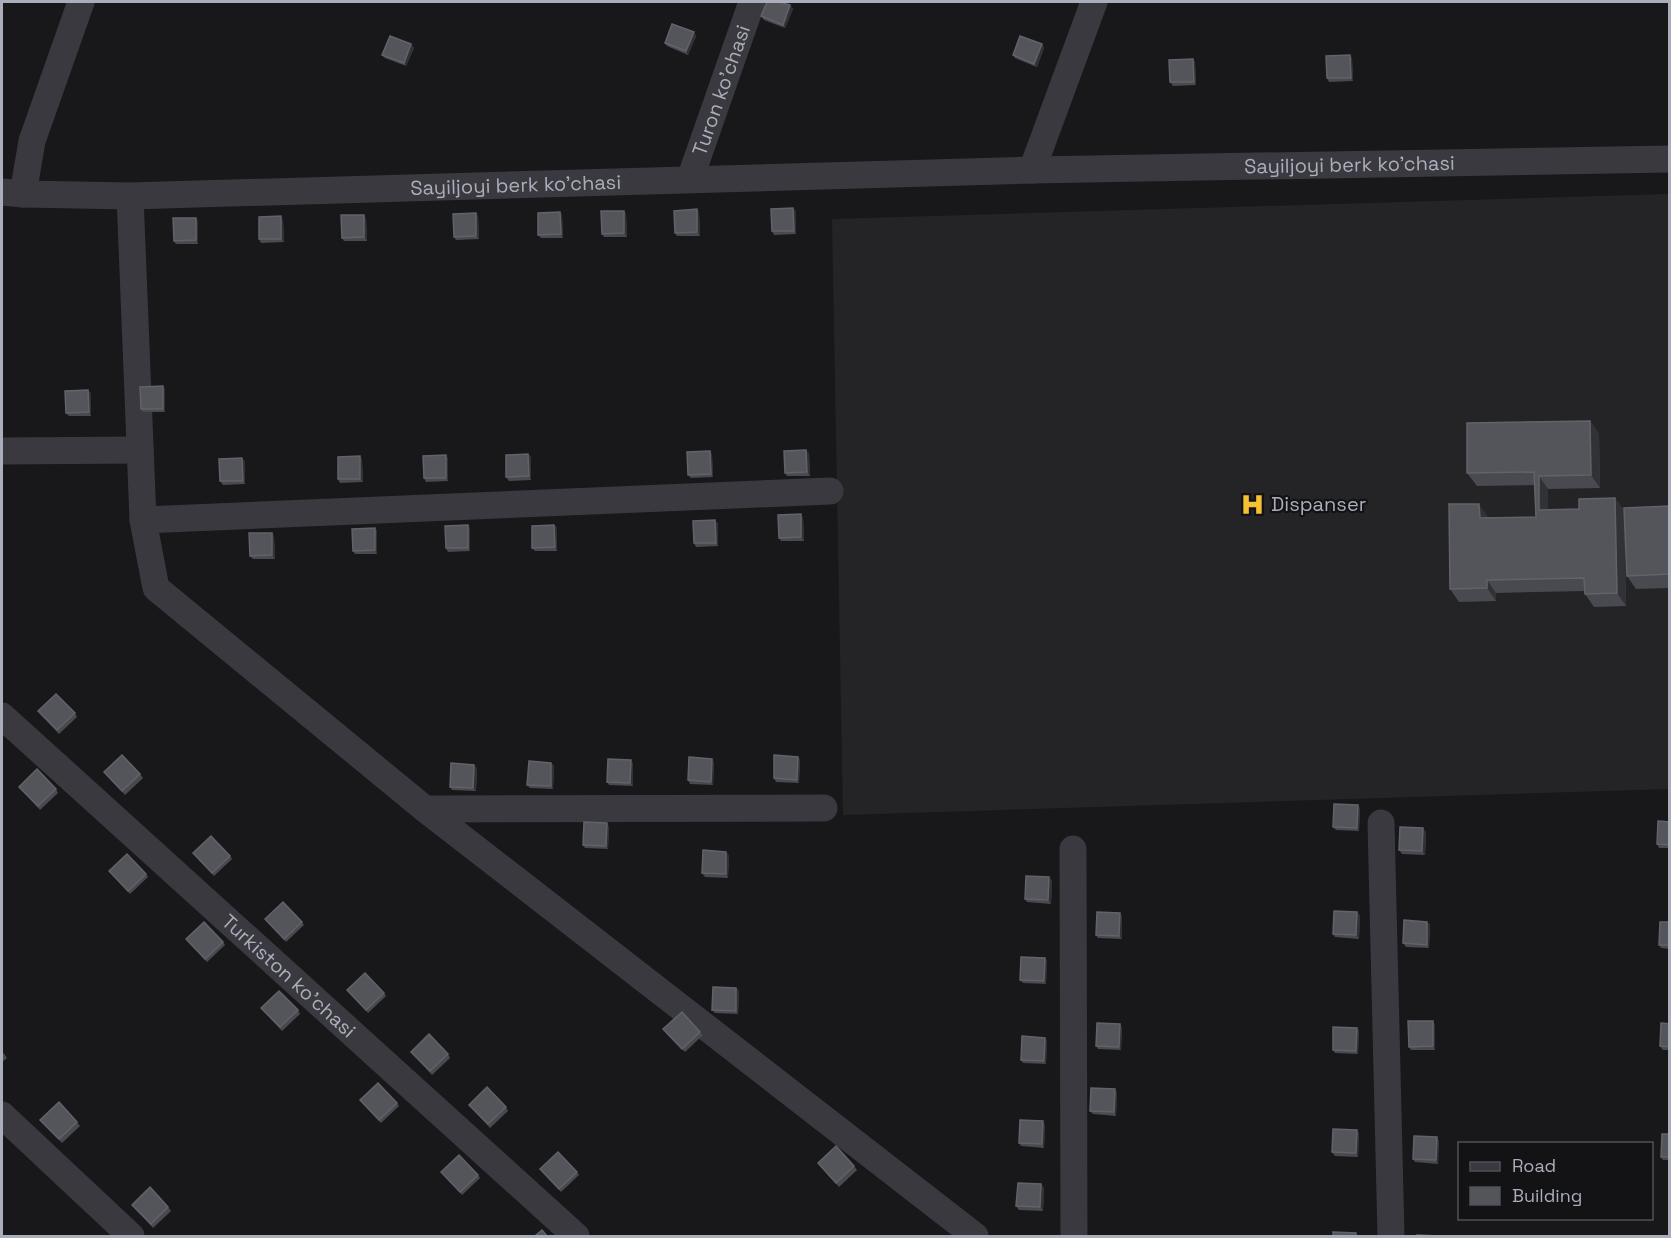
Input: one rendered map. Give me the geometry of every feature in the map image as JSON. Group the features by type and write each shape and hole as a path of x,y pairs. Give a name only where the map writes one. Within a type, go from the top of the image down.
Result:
{"street":[{"path":"12,193 81,2"},
{"name":"Turon ko'chasi","path":"690,179 752,2"},
{"path":"1032,170 1094,2"},
{"name":"Sayiljoyi berk ko'chasi","path":"12,193 130,196 1032,170 1670,159"},
{"path":"130,196 143,520 156,588 425,809 975,1236"},
{"path":"2,451 140,450"},
{"path":"143,520 830,491"},
{"name":"Turkiston ko'chasi","path":"2,716 576,1236"},
{"path":"425,809 824,808"},
{"path":"1380,823 1391,1236"},
{"path":"1073,849 1074,1236"},
{"path":"2,1115 131,1236"}],"shaded area":[{"name":"Dispanser","path":"1669,194 1669,789 843,815 832,219"}],"building":[{"path":"767,2 790,5 783,25 761,16"},
{"path":"672,24 694,32 686,51 665,43"},
{"path":"390,36 411,44 404,63 382,55"},
{"path":"1020,36 1042,44 1034,64 1013,55"},
{"path":"1350,55 1351,78 1327,78 1326,56"},
{"path":"1193,59 1194,82 1170,82 1169,60"},
{"path":"793,208 794,231 772,231 771,209"},
{"path":"697,209 697,232 675,233 674,211"},
{"path":"601,211 624,211 624,233 602,234"},
{"path":"560,212 561,234 538,235 538,213"},
{"path":"476,213 476,236 454,237 453,214"},
{"path":"341,215 364,215 364,237 342,238"},
{"path":"281,216 281,239 259,239 259,217"},
{"path":"173,218 196,218 196,240 174,241"},
{"path":"163,386 163,409 141,409 140,387"},
{"path":"88,390 89,412 66,413 65,391"},
{"path":"1590,421 1591,475 1539,476 1539,510 1579,509 1579,499 1615,498 1617,593 1585,594 1584,578 1487,580 1487,588 1450,589 1449,504 1479,504 1480,518 1536,517 1534,472 1467,473 1467,423"},
{"path":"806,450 807,472 785,473 784,451"},
{"path":"710,451 711,474 688,475 687,452"},
{"path":"528,454 529,476 506,477 506,455"},
{"path":"446,455 446,478 424,478 423,456"},
{"path":"360,456 360,479 338,479 338,457"},
{"path":"242,458 243,481 220,481 219,459"},
{"path":"1670,506 1670,574 1627,576 1624,508"},
{"path":"801,514 801,537 779,538 778,515"},
{"path":"715,520 716,543 694,543 693,521"},
{"path":"468,525 468,548 446,548 445,526"},
{"path":"554,525 555,547 532,548 532,526"},
{"path":"375,528 375,550 353,551 352,529"},
{"path":"249,533 272,533 272,555 250,556"},
{"path":"56,694 75,713 57,730 38,711"},
{"path":"122,755 140,774 122,791 104,772"},
{"path":"774,755 798,757 797,780 774,778"},
{"path":"689,757 712,759 711,782 688,780"},
{"path":"608,759 631,760 630,783 607,782"},
{"path":"529,761 551,763 551,786 527,785"},
{"path":"451,763 474,765 473,788 450,787"},
{"path":"37,769 56,789 38,806 19,787"},
{"path":"1334,804 1358,805 1357,828 1333,827"},
{"path":"1658,821 1670,822 1670,845 1657,844"},
{"path":"584,822 607,823 606,846 583,845"},
{"path":"1400,827 1423,828 1422,851 1399,850"},
{"path":"211,836 230,856 212,873 193,853"},
{"path":"703,850 726,852 726,874 702,873"},
{"path":"127,854 146,874 128,891 109,871"},
{"path":"1026,876 1049,877 1048,900 1025,899"},
{"path":"283,902 302,922 284,939 265,919"},
{"path":"1334,911 1357,912 1356,935 1333,934"},
{"path":"1097,912 1120,913 1119,936 1096,935"},
{"path":"1404,920 1427,922 1427,945 1403,943"},
{"path":"204,922 223,942 205,959 186,939"},
{"path":"1660,922 1670,922 1670,945 1659,945"},
{"path":"1021,957 1045,958 1044,981 1020,980"},
{"path":"365,973 384,993 366,1010 347,990"},
{"path":"713,987 736,988 736,1011 712,1010"},
{"path":"279,991 298,1010 280,1027 261,1008"},
{"path":"682,1012 700,1032 682,1049 663,1029"},
{"path":"1408,1021 1433,1021 1433,1046 1409,1047"},
{"path":"1097,1023 1120,1024 1119,1047 1096,1046"},
{"path":"1661,1023 1670,1024 1670,1047 1660,1046"},
{"path":"1333,1027 1357,1028 1356,1051 1333,1050"},
{"path":"429,1034 448,1054 430,1071 411,1052"},
{"path":"1022,1036 1045,1038 1044,1061 1021,1060"},
{"path":"378,1083 397,1103 379,1120 360,1100"},
{"path":"487,1087 506,1107 488,1124 469,1105"},
{"path":"1091,1088 1115,1089 1114,1112 1090,1111"},
{"path":"59,1102 77,1122 59,1139 40,1120"},
{"path":"1020,1120 1043,1121 1042,1144 1019,1143"},
{"path":"1333,1129 1357,1130 1356,1153 1332,1152"},
{"path":"1662,1134 1670,1134 1670,1157 1661,1157"},
{"path":"1414,1136 1437,1137 1436,1160 1413,1159"},
{"path":"836,1146 854,1166 836,1183 818,1163"},
{"path":"558,1152 577,1172 559,1189 540,1169"},
{"path":"459,1155 478,1175 460,1192 441,1172"},
{"path":"1018,1183 1041,1184 1040,1207 1016,1206"},
{"path":"150,1187 168,1207 151,1224 132,1205"},
{"path":"542,1230 547,1236 535,1236"},
{"path":"1333,1232 1356,1233 1356,1236 1333,1236"}],"place":[{"name":"Dispanser","path":"1253,504"}]}
